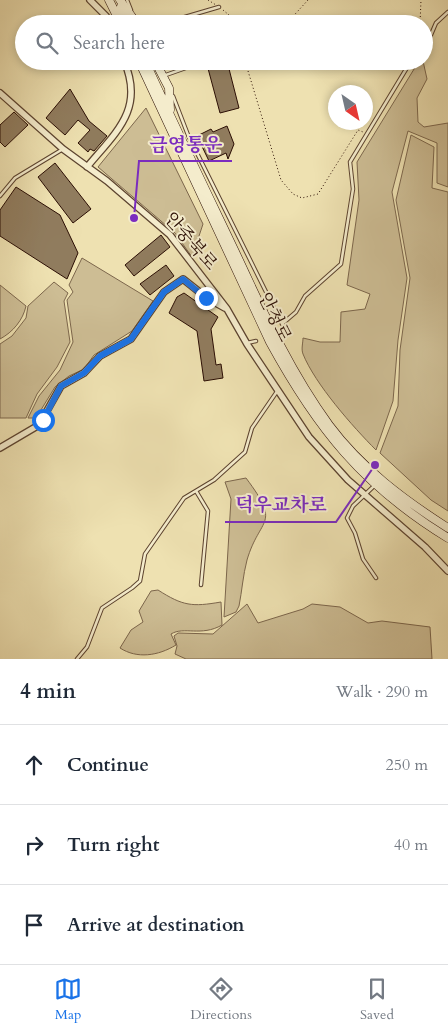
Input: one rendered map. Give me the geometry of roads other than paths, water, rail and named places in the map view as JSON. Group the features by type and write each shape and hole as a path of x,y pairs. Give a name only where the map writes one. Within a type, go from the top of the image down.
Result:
{"street":[{"path":"90,0 105,15"},
{"path":"110,0 117,15"},
{"path":"119,0 128,15"},
{"path":"87,167 124,122 132,106 132,78 128,70"},
{"name":"안청로","path":"143,70 266,334 290,379 332,439 351,462 448,538"},
{"name":"안청로","path":"150,70 278,342 329,426 378,482 448,528"},
{"path":"159,70 169,88 170,115"},
{"name":"안중북로","path":"0,93 63,149 170,235 227,309 247,344 308,437 365,497 426,547 448,571"},
{"path":"0,448 39,425 65,382 84,373 100,356 131,339 164,292 175,283 183,279 206,298 227,309"}],"lane":[{"path":"127,0 131,15"},
{"path":"192,15 219,7"},
{"path":"433,30 436,23 448,12"},
{"path":"162,77 181,70"},
{"path":"169,88 188,135 282,324 296,312 305,296 341,264 353,189 350,162 405,70"},
{"path":"0,196 15,178 63,149"},
{"path":"247,344 256,341"},
{"path":"77,659 87,647 100,611 121,594 136,586 142,575 145,554 184,498 214,480 245,452 252,428 278,390"},
{"path":"376,578 363,559 355,533 347,518 353,506 365,497 378,482"},
{"path":"196,491 208,511 201,585"}],"place":[{"name":"금영통운","path":"134,218"},
{"name":"덕우교차로","path":"375,465"}]}
